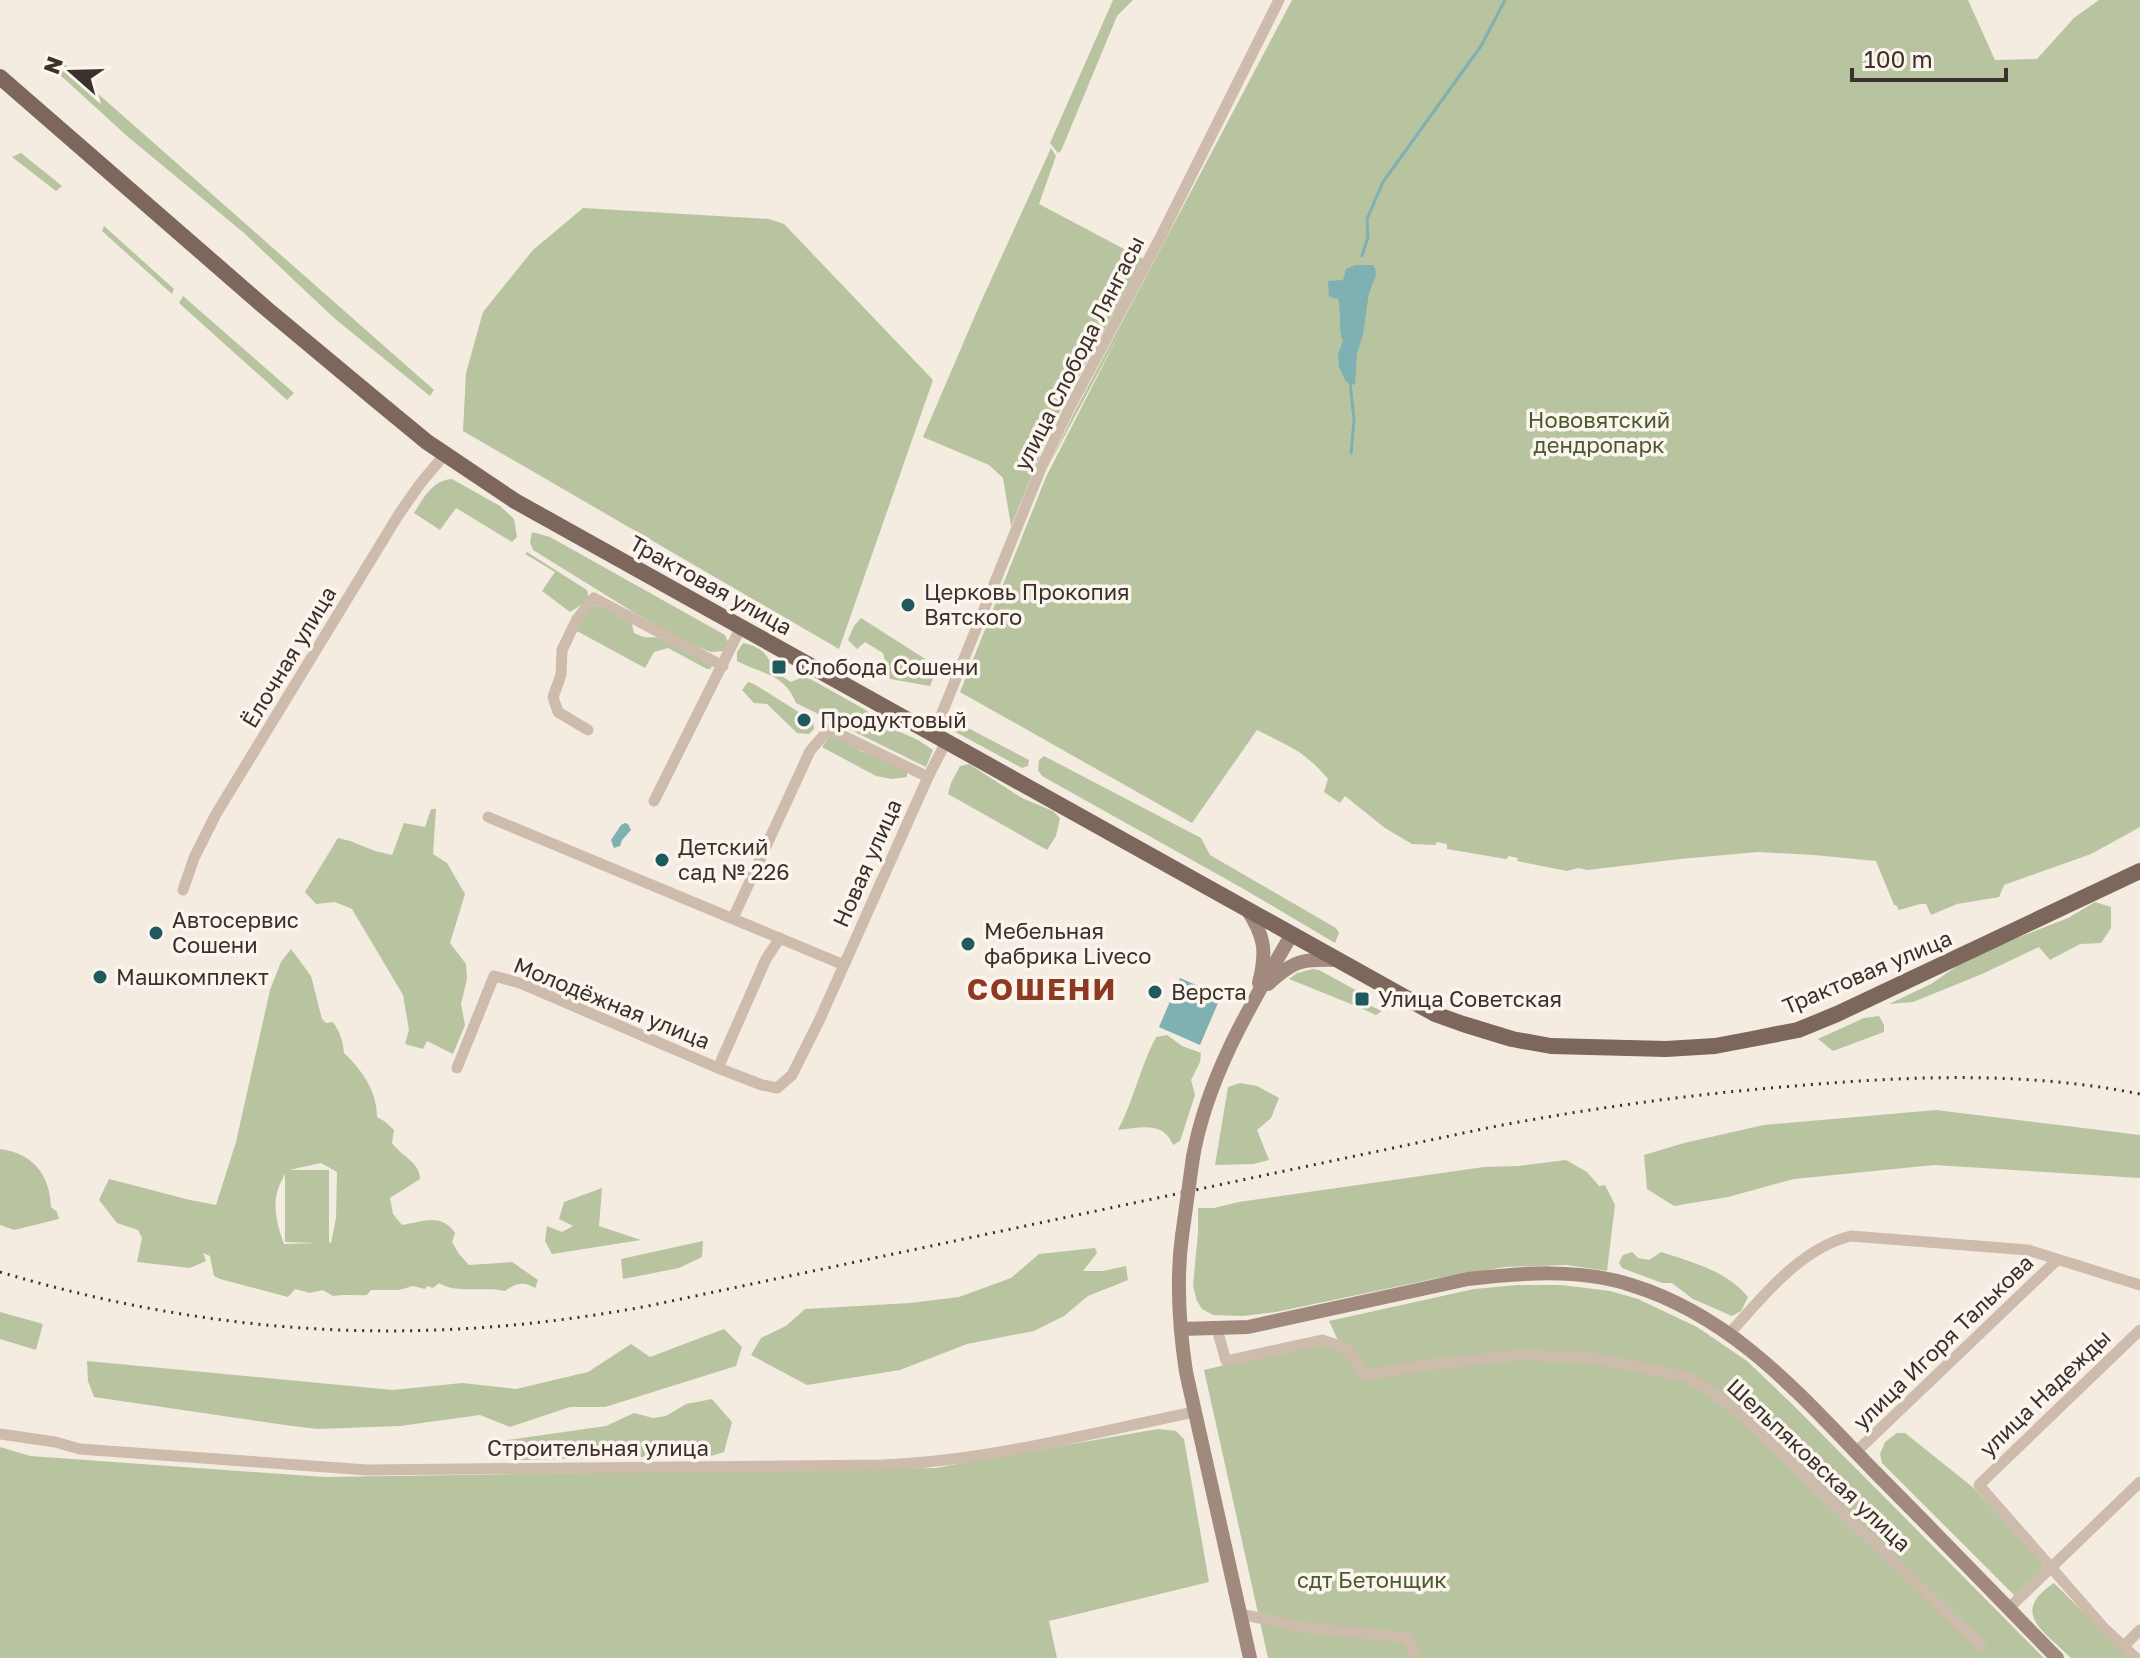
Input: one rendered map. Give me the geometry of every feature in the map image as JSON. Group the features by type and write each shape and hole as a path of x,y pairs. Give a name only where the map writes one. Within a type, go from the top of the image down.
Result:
{"main road":[{"name":"Трактовая улица","path":"0,77 376,400 445,454 515,501 1435,1014 1512,1039 1551,1046 1666,1049 1715,1046 1798,1030 2140,871"}],"street":[{"name":"улица Слобода Лянгасы","path":"928,777 1041,468 1279,0"},
{"name":"Ёлочная улица","path":"183,890 194,858 224,800 399,514 445,454"},
{"path":"588,730 558,712 553,697 561,675 562,650 577,619 594,598 723,666"},
{"path":"654,801 741,627"},
{"path":"733,918 810,751 829,729 928,777"},
{"name":"Новая улица","path":"844,965 928,777"},
{"path":"488,817 844,965"},
{"path":"1245,907 1256,923 1265,946 1255,999"},
{"path":"1250,1658 1186,1372 1178,1268 1199,1130 1219,1074 1255,999 1292,934"},
{"name":"Молодёжная улица","path":"718,1068 766,959 780,938"},
{"path":"1255,999 1271,981 1293,965 1307,959 1337,960"},
{"name":"Молодёжная улица","path":"457,1068 494,976 520,983 718,1068 777,1088 792,1075 844,965"},
{"path":"1730,1333 1793,1266 1838,1239 1851,1236 2028,1250 2140,1285"},
{"name":"улица Игоря Талькова","path":"1856,1452 2057,1260"},
{"path":"1181,1329 1248,1327 1468,1279 1543,1274 1584,1276 1628,1284 1675,1301 1709,1319 1765,1361 2057,1658"},
{"name":"Шельпяковская улица","path":"1217,1329 1226,1361 1322,1340 1346,1348 1366,1375 1520,1355 1594,1358 1687,1377 1711,1391 1747,1420 1981,1646"},
{"name":"улица Надежды","path":"2052,1568 1979,1485 2140,1330"},
{"name":"Строительная улица","path":"0,1434 80,1449 367,1470 882,1465 973,1458 1194,1412"},
{"path":"2009,1608 2140,1482"},
{"path":"2052,1568 2104,1628 2136,1658"},
{"path":"1240,1614 1307,1628 1409,1638 1414,1658"},
{"path":"2124,1646 2140,1630"}],"green space":[{"path":"1113,0 1133,0 1117,16 1058,153 1050,143"},
{"name":"Нововятский дендропарк","path":"1292,0 1968,0 1995,60 2037,59 2074,18 2099,0 2140,0 2140,827 2091,854 2004,885 1999,897 1957,904 1931,915 1926,904 1899,910 1894,905 1876,861 1758,852 1567,871 1517,861 1518,858 1509,856 1506,859 1447,849 1447,844 1436,842 1436,845 1412,844 1385,828 1345,796 1340,803 1324,792 1328,779 1312,762 1257,730 1192,823 960,692 1046,477 1120,332 1048,467"},
{"path":"54,55 434,390 430,396 334,318 244,233 127,136 47,63"},
{"path":"1051,148 1056,156 1039,204 1143,259 1053,424 1011,526 1003,478 989,465 923,437"},
{"path":"21,153 62,186 56,191 12,157"},
{"path":"583,208 769,219 784,224 933,380 839,649 463,431 466,373 483,312 533,250"},
{"path":"104,226 174,289 172,294 102,231"},
{"path":"183,296 294,393 287,400 179,303"},
{"path":"452,479 500,506 514,519 517,537 512,542 456,508 440,530 414,513 434,486"},
{"path":"532,532 550,537 725,635 728,642 724,651 711,652 691,644 533,550 530,542"},
{"path":"527,552 587,590 589,600 570,612 542,591 555,572 525,554"},
{"path":"590,605 601,606 632,624 634,633 679,645 712,664 711,669 668,648 654,652 645,668 575,630"},
{"path":"861,618 930,662 934,676 930,686 890,679 883,653 865,642 857,649 848,640"},
{"path":"743,643 763,652 772,670 791,682 805,676 933,750 926,767 796,703 779,680 737,661 737,652"},
{"path":"748,682 813,721 814,729 809,734 797,733 767,704 754,703 742,690"},
{"path":"951,719 1029,760 1028,766 1022,768 948,728"},
{"path":"831,734 845,739 862,752 876,753 907,767 907,777 892,779 876,776 822,747"},
{"path":"1044,756 1201,838 1210,855 1336,928 1339,933 1335,943 1042,776 1038,770 1039,760"},
{"path":"969,764 1022,798 1053,811 1060,818 1056,836 1047,850 948,794 960,766"},
{"path":"431,809 436,809 433,854 447,863 465,894 450,943 466,964 467,979 461,1004 465,1025 453,1054 427,1041 423,1049 405,1044 409,1030 403,995 352,909 335,902 316,904 305,892 338,838 392,855 404,823 425,827"},
{"path":"2095,902 2111,907 2111,928 2101,943 2080,944 2050,960 2039,947 1913,1002 1889,1004 1931,984 1973,955 2068,918"},
{"path":"291,949 311,976 322,1019 326,1023 333,1022 341,1037 344,1053 371,1090 377,1117 394,1130 392,1143 417,1168 420,1179 390,1198 393,1214 402,1225 431,1220 444,1222 455,1233 452,1242 469,1265 512,1262 538,1280 535,1288 523,1284 505,1291 462,1289 439,1283 425,1289 413,1286 399,1290 371,1290 367,1295 333,1296 323,1290 310,1293 295,1289 288,1297 214,1276 210,1256 203,1253 206,1261 190,1268 137,1262 142,1238 138,1230 117,1223 99,1200 109,1179 216,1205 236,1142 270,990 281,962","holes":["321,1163 337,1172 336,1218 331,1243 329,1170 289,1170","285,1174 285,1242 316,1243 284,1244 278,1226 276,1200"]},
{"path":"1313,969 1361,993 1358,1000 1382,1011 1376,1015 1289,979 1297,973"},
{"path":"1879,1016 1884,1032 1833,1051 1818,1039 1864,1018"},
{"path":"1167,1035 1182,1046 1201,1053 1191,1080 1195,1095 1180,1141 1173,1145 1163,1132 1150,1127 1118,1130 1156,1037"},
{"path":"1240,1083 1257,1086 1279,1098 1271,1118 1257,1130 1269,1160 1253,1164 1215,1165 1228,1087"},
{"path":"1936,1110 2140,1135 2140,1178 1934,1165 1794,1179 1728,1197 1674,1206 1647,1189 1644,1155 1684,1143 1764,1125"},
{"path":"0,1149 21,1155 37,1167 47,1185 51,1207 59,1219 14,1230 0,1225"},
{"path":"1566,1160 1587,1172 1599,1186 1605,1185 1615,1205 1607,1271 1566,1265 1505,1267 1243,1316 1213,1315 1202,1309 1197,1301 1193,1286 1198,1208 1484,1167"},
{"path":"602,1188 599,1226 641,1240 552,1254 545,1241 547,1226 562,1232 573,1226 559,1219 564,1202"},
{"path":"703,1241 702,1257 679,1268 623,1279 621,1259"},
{"path":"1095,1248 1097,1253 1083,1271 1126,1266 1128,1280 1088,1296 1064,1316 1034,1331 967,1344 900,1370 807,1385 751,1355 761,1338 786,1326 805,1309 959,1297 1011,1278 1039,1254"},
{"path":"1632,1252 1638,1258 1649,1260 1661,1252 1697,1264 1730,1280 1748,1297 1741,1311 1732,1316 1693,1299 1672,1283 1662,1283 1622,1268 1619,1263 1623,1255"},
{"name":"сдт Бетонщик","path":"1561,1285 1610,1291 1638,1299 1697,1327 1747,1361 2044,1658 1268,1658 1204,1370 1312,1344 1341,1347 1329,1321 1474,1289"},
{"path":"0,1312 43,1324 36,1350 0,1339"},
{"path":"724,1329 742,1347 736,1366 605,1407 570,1407 510,1427 480,1415 400,1426 318,1429 94,1397 88,1381 87,1361 393,1390 462,1383 516,1389 588,1372 631,1344 650,1357"},
{"path":"712,1399 732,1422 724,1452 708,1457 677,1453 642,1457 516,1460 505,1454 501,1441 606,1426 634,1413 653,1418 666,1416 686,1404"},
{"path":"1158,1429 1176,1431 1184,1439 1209,1582 1049,1621 1057,1658 0,1658 0,1447 30,1456 324,1477 935,1468"},
{"path":"1897,1433 1905,1433 1975,1489 2044,1565 2038,1575 2015,1596 1882,1463 1880,1454 1885,1442"},
{"path":"2054,1583 2129,1658 2071,1658 2042,1630 2032,1613 2034,1604"}],"water":[{"path":"1355,265 1373,265 1376,275 1369,293 1357,354 1355,385 1346,382 1339,367 1338,354 1343,341 1339,304 1338,299 1329,297 1328,281 1343,280 1346,269"},
{"path":"625,823 631,830 620,846 614,848 611,840"},
{"path":"1180,978 1221,996 1200,1045 1159,1027"}],"waterway":[{"path":"1362,256 1368,237 1367,219 1383,182 1481,46 1505,0"},
{"path":"1350,381 1354,420 1351,453"}],"railway":[{"path":"0,1272 81,1294 162,1311 242,1322 322,1329 402,1331 483,1328 648,1306 1492,1127 1643,1102 1794,1086 1924,1078 2054,1082 2140,1094"}],"place":[{"name":"Церковь Прокопия Вятского","path":"908,605"},
{"name":"Слобода Сошени","path":"779,667"},
{"name":"Продуктовый","path":"804,720"},
{"name":"Детский сад № 226","path":"662,860"},
{"name":"Автосервис Сошени","path":"156,933"},
{"name":"Мебельная фабрика Liveco","path":"968,944"},
{"name":"Машкомплект","path":"100,977"},
{"name":"Верста","path":"1155,992"},
{"name":"Улица Советская","path":"1362,999"}],"district":[{"name":"СОШЕНИ","path":"1042,990"}]}
